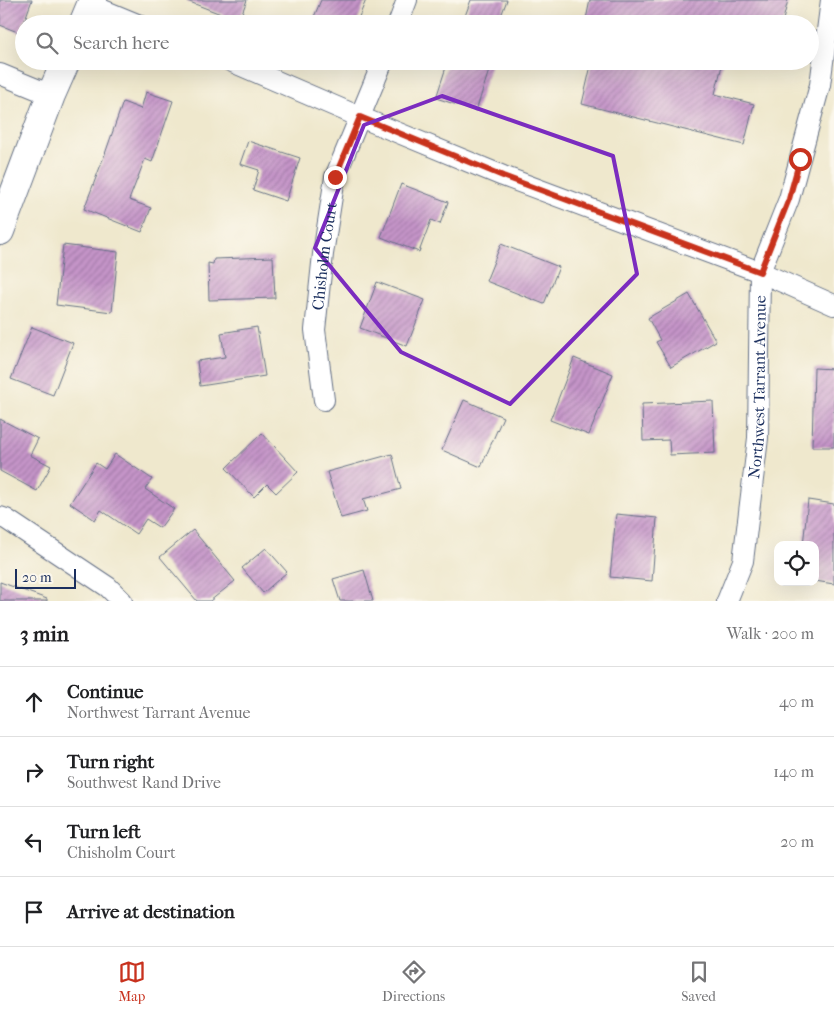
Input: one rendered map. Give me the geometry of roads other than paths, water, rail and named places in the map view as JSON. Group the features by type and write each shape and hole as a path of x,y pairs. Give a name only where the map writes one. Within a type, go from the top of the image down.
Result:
{"main road":[{"path":"0,231 62,70"}],"street":[{"path":"401,15 407,0"},
{"name":"Northwest Tarrant Avenue","path":"727,601 743,561 758,438 760,272 789,199 820,86 832,3"},
{"path":"89,10 106,15"},
{"path":"251,70 503,176 760,272 834,305"},
{"name":"Chisholm Court","path":"324,400 315,330 323,254 335,177 379,70"},
{"path":"0,74 51,95"},
{"path":"0,517 6,519 108,587 122,601"}]}
